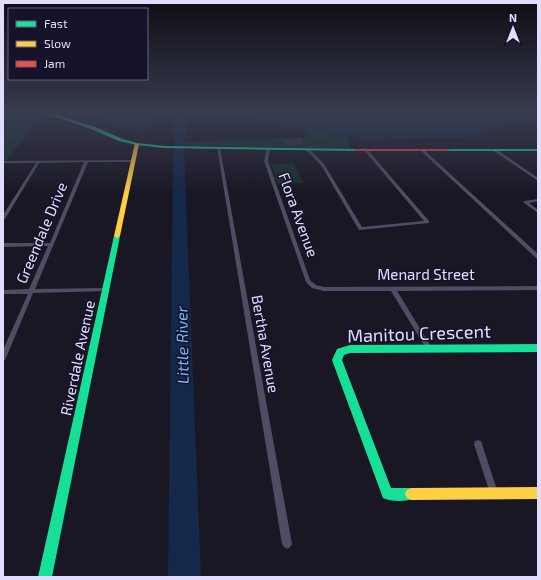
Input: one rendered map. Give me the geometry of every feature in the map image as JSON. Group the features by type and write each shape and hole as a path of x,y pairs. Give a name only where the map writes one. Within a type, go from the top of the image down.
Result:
{"main road":[{"path":"121,140 153,146 194,148 537,151"},
{"name":"Riverdale Avenue","path":"45,577 137,144"},
{"path":"134,158 140,150 153,146"},
{"name":"Manitou Crescent","path":"538,348 350,349 340,352 337,360 387,494 538,493"}],"street":[{"name":"Bertha Avenue","path":"218,148 287,544"},
{"name":"Flora Avenue","path":"268,149 266,161 308,281 314,288"},
{"path":"308,150 322,164 361,229 427,222 365,150"},
{"path":"422,150 538,258"},
{"path":"495,150 538,180"},
{"path":"3,162 86,162 134,158"},
{"path":"3,219 38,162"},
{"name":"Greendale Drive","path":"3,358 86,162"},
{"path":"538,200 525,202 538,212"},
{"path":"3,245 51,244"},
{"name":"Menard Street","path":"314,288 538,288"},
{"path":"393,289 429,348"},
{"path":"3,292 106,290"},
{"path":"478,444 495,494"}],"green space":[{"path":"3,140 23,140 6,161 3,161"},
{"path":"233,140 348,140 350,149 186,146 186,142"},
{"path":"294,163 304,183 278,185 271,164"}],"water":[{"name":"Little River","path":"174,140 185,140 184,149 201,577 168,577 173,158 175,149"}],"building":[{"path":"284,140 302,140 303,144 286,145"}],"traffic: fast":[{"path":"121,140 137,144 164,147 356,150"},
{"path":"448,150 538,150"},
{"path":"45,577 117,236"},
{"path":"411,494 387,494 337,360 340,352 350,349 538,348"}],"traffic: slow":[{"path":"117,236 137,144"},
{"path":"411,494 538,493"}],"traffic: jam":[{"path":"356,150 448,150"}]}
